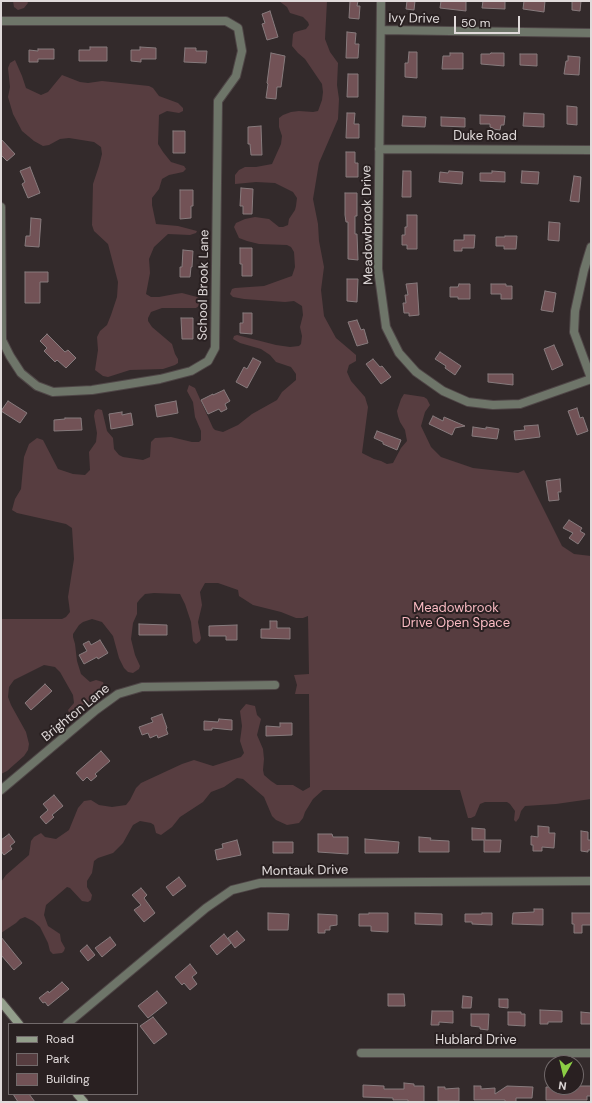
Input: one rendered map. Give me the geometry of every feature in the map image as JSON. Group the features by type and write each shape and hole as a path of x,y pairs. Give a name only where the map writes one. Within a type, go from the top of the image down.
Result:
{"street":[{"name":"Meadowbrook Drive","path":"381,1 378,269 386,327 400,353 416,372 443,391 468,402 493,405 520,404 591,378"},
{"name":"School Brook Lane","path":"1,21 226,21 238,28 242,51 236,76 218,101 215,348 208,361 191,371 160,379 92,390 53,392 37,386 21,373 2,340 1,207"},
{"name":"Ivy Drive","path":"381,30 591,33"},
{"name":"Duke Road","path":"380,149 591,150"},
{"path":"591,247 584,270 575,311 574,332 591,378"},
{"name":"Brighton Lane","path":"1,790 96,710 118,694 142,687 274,685"},
{"name":"Montauk Drive","path":"68,1023 206,908 232,890 260,883 591,881"},
{"path":"1,1002 18,1023"},
{"name":"Hublard Drive","path":"361,1053 591,1053"}],"green space":[{"path":"13,1 27,1 28,3 24,8 18,10 14,7"},
{"name":"Meadowbrook Drive Open Space","path":"279,1 327,1 325,39 330,52 338,63 338,119 319,163 313,199 324,267 321,290 324,316 336,338 356,355 356,361 349,365 347,372 351,381 365,397 368,407 362,453 387,464 393,463 401,448 407,441 405,430 400,422 397,411 401,399 404,394 424,397 430,405 425,412 421,426 431,447 441,457 473,468 518,473 524,470 562,546 574,554 591,556 591,799 556,804 525,806 516,822 514,820 515,811 507,802 485,802 480,804 475,816 468,818 460,790 323,790 313,799 299,823 287,825 276,820 272,816 264,797 243,779 237,778 224,787 211,792 203,802 180,817 172,827 161,835 156,833 154,825 151,823 140,821 133,825 123,843 113,853 98,858 94,861 92,873 87,881 87,887 92,895 91,900 88,902 82,901 70,888 67,887 46,905 44,915 48,926 60,934 61,941 65,948 62,953 53,954 50,951 48,943 40,927 25,917 1,933 1,882 6,875 29,855 31,841 34,837 41,833 45,837 56,839 69,830 78,808 84,801 91,800 99,805 112,807 126,805 136,788 141,783 182,764 194,760 213,766 241,757 244,753 240,741 242,726 240,711 246,704 255,706 257,715 261,719 257,735 263,749 264,775 277,785 293,785 303,791 310,787 309,694 295,694 297,685 294,675 309,674 308,616 296,618 281,612 253,605 239,596 238,590 218,583 205,583 200,592 202,605 198,622 201,638 196,644 193,641 191,622 180,594 145,594 140,599 137,603 137,614 133,623 131,639 135,655 140,666 139,669 133,673 128,672 124,668 119,658 113,636 102,622 92,619 79,625 73,634 73,637 81,674 90,682 96,680 103,682 105,689 103,693 81,706 70,715 68,710 74,703 73,695 60,672 55,667 44,665 14,680 9,687 8,697 26,732 29,744 28,750 24,756 7,771 1,774 1,619 62,619 70,612 68,597 74,559 72,528 66,524 17,513 12,510 15,499 21,489 24,457 29,444 37,438 43,440 58,469 73,474 85,475 90,470 89,452 96,442 97,433 94,416 95,411 98,409 102,410 107,431 113,438 114,449 119,455 143,460 150,457 151,442 155,438 171,437 192,442 199,442 201,440 201,431 195,417 193,402 187,391 189,385 195,388 213,428 223,432 238,425 252,414 277,400 282,392 296,380 296,374 291,367 276,362 270,355 261,349 240,343 233,339 234,336 237,335 276,345 290,347 299,346 301,344 302,336 300,327 303,315 302,306 294,301 285,302 244,299 233,297 230,294 232,289 235,288 264,286 292,276 295,267 294,252 291,247 287,245 259,244 247,241 239,238 234,227 236,223 255,217 269,219 279,227 288,225 289,219 296,206 297,198 293,192 275,183 256,182 235,184 235,175 239,170 245,167 256,167 272,164 281,144 282,136 279,127 279,118 291,112 318,111 322,100 322,84 305,59 292,46 293,34 306,29 309,25 308,22 303,17 290,13 287,7"},
{"path":"15,60 26,88 41,95 48,92 62,75 80,82 88,83 102,81 149,86 153,88 159,96 178,103 183,108 183,111 179,113 167,111 159,115 158,144 171,162 184,166 186,169 183,172 169,175 162,179 159,189 152,198 152,205 156,224 178,226 197,231 196,233 190,235 168,234 154,247 149,259 150,273 146,294 151,297 159,297 182,293 197,297 201,300 202,304 196,308 162,308 151,312 148,318 148,321 152,327 172,344 178,359 178,363 175,365 163,369 130,370 108,377 103,376 95,370 98,350 97,337 100,331 107,325 111,315 117,297 118,282 108,244 94,231 92,225 93,184 102,154 101,147 94,142 69,138 60,139 49,145 43,146 22,131 13,114 8,97 10,87 8,68 10,63"}],"building":[{"path":"350,1 358,1 357,6 360,6 359,19 349,18"},
{"path":"407,1 415,1 414,10 406,9"},
{"path":"441,1 466,1 466,11 440,8"},
{"path":"483,1 505,1 505,9 482,8"},
{"path":"524,1 545,1 544,12 523,9"},
{"path":"572,1 581,1 580,11 572,10"},
{"path":"270,11 278,37 267,40 262,24 265,23 262,14"},
{"path":"347,32 356,33 355,44 359,44 358,58 346,58"},
{"path":"90,47 107,47 107,61 79,61 79,50 90,50"},
{"path":"140,47 156,48 156,59 141,59 141,62 131,61 131,50 140,50"},
{"path":"185,48 196,48 196,51 207,51 206,63 184,62"},
{"path":"38,49 54,49 54,59 38,59 38,62 29,62 29,50 38,51"},
{"path":"409,52 417,52 417,78 405,77 405,63 408,63"},
{"path":"271,53 285,56 281,87 277,87 276,99 266,98"},
{"path":"450,53 463,53 463,69 442,69 443,56 450,56"},
{"path":"504,53 504,66 481,64 481,54"},
{"path":"520,54 537,54 537,66 520,65"},
{"path":"568,56 580,57 579,75 564,74"},
{"path":"348,74 358,74 358,97 347,97"},
{"path":"567,106 577,107 577,125 567,124"},
{"path":"347,113 355,113 354,124 359,124 359,138 346,138"},
{"path":"524,113 544,114 544,127 523,126"},
{"path":"480,115 505,116 504,125 501,125 500,130 493,129 490,127 490,124 480,124"},
{"path":"403,116 426,117 425,127 402,126"},
{"path":"441,117 465,118 465,127 441,126"},
{"path":"261,126 262,155 251,155 250,144 248,144 248,127"},
{"path":"173,131 185,131 185,153 173,153"},
{"path":"1,139 15,154 7,161 1,155"},
{"path":"346,152 355,152 355,163 358,163 358,177 346,177"},
{"path":"30,167 40,193 28,198 22,184 25,182 20,171"},
{"path":"403,171 411,171 411,197 402,197"},
{"path":"449,171 463,172 462,184 439,182 440,172 448,173"},
{"path":"492,171 505,172 505,182 480,181 480,173 492,173"},
{"path":"522,171 539,172 538,184 521,183"},
{"path":"574,176 581,177 579,202 570,201"},
{"path":"241,188 253,189 252,214 243,214 243,206 240,206"},
{"path":"180,190 193,190 191,218 180,219"},
{"path":"345,193 357,193 355,234 357,234 358,260 348,259 348,222 346,222 345,215"},
{"path":"407,215 417,215 417,249 407,249 407,245 402,245 402,235 405,235 405,227 407,227"},
{"path":"31,218 41,219 39,247 25,246 26,236 30,236"},
{"path":"549,222 560,223 559,241 548,240"},
{"path":"464,235 475,235 474,248 462,248 462,251 454,251 454,240 464,240"},
{"path":"517,236 516,249 504,249 504,246 496,246 496,237"},
{"path":"240,248 252,248 252,276 242,276"},
{"path":"183,250 193,251 190,277 180,277"},
{"path":"25,272 48,272 48,282 40,282 40,303 25,303"},
{"path":"347,279 358,279 357,302 347,301"},
{"path":"417,283 419,315 409,316 409,313 404,313 403,303 406,303 405,295 408,295 406,284"},
{"path":"459,284 470,284 470,299 450,297 450,287 458,287"},
{"path":"491,284 506,284 506,286 512,286 512,299 501,299 501,294 491,294"},
{"path":"545,291 556,293 553,312 541,310"},
{"path":"243,313 252,313 252,334 240,333 240,323 243,323"},
{"path":"181,318 193,318 193,339 182,339"},
{"path":"357,320 361,330 364,329 368,343 357,346 348,322"},
{"path":"47,334 65,352 68,350 76,358 66,368 57,360 55,362 44,351 47,348 40,341"},
{"path":"554,345 563,365 552,370 544,349"},
{"path":"440,352 461,366 455,375 445,368 446,366 435,359"},
{"path":"253,358 261,362 247,388 236,382 244,367 247,369"},
{"path":"373,359 380,367 382,366 391,377 381,384 366,364"},
{"path":"488,374 513,374 513,385 488,382"},
{"path":"224,390 230,401 225,404 227,409 221,412 219,409 208,414 201,400"},
{"path":"8,401 27,413 20,423 1,411"},
{"path":"176,401 178,413 157,417 155,405"},
{"path":"577,408 580,418 583,417 588,431 577,435 568,411"},
{"path":"122,412 122,415 131,413 133,425 111,429 109,414"},
{"path":"433,416 443,421 444,417 465,426 455,428 452,435 429,424"},
{"path":"81,418 82,430 54,431 54,420"},
{"path":"538,425 540,437 515,440 514,431 525,430 524,426"},
{"path":"473,427 499,429 497,439 472,436"},
{"path":"377,431 401,440 397,450 374,438"},
{"path":"560,479 561,492 558,492 559,500 549,501 546,481"},
{"path":"569,520 582,528 580,531 585,534 578,544 569,538 573,533 563,528"},
{"path":"270,621 277,621 277,628 290,628 290,639 261,638 261,629 270,629"},
{"path":"139,624 167,625 167,635 139,635"},
{"path":"237,625 237,640 226,640 226,636 209,636 209,626"},
{"path":"100,640 108,653 98,659 97,657 84,664 79,655 87,651 83,644 89,641 91,645"},
{"path":"45,684 52,691 31,710 25,703"},
{"path":"162,714 168,734 158,738 157,735 150,738 148,733 142,735 139,727 153,722 151,718"},
{"path":"219,719 232,720 232,730 212,728 212,730 204,730 204,721 218,722"},
{"path":"280,723 292,723 292,735 266,736 266,726 280,727"},
{"path":"101,751 110,761 95,774 97,776 91,781 87,777 83,781 76,773"},
{"path":"54,795 63,806 52,815 54,817 46,824 40,817 48,810 43,804"},
{"path":"538,826 549,827 549,833 555,833 554,848 542,847 542,851 533,851 531,836 538,837"},
{"path":"472,828 485,829 485,840 501,840 500,852 484,852 484,840 472,840"},
{"path":"581,831 588,832 588,840 591,840 591,850 588,850 588,852 581,851"},
{"path":"9,834 15,842 10,846 12,849 4,855 1,851 1,840"},
{"path":"318,834 332,834 333,837 348,837 348,854 318,852"},
{"path":"419,837 431,838 430,840 449,841 449,852 419,852"},
{"path":"365,839 399,842 398,853 365,853"},
{"path":"237,840 241,855 217,860 215,850 223,848 222,844"},
{"path":"273,842 293,842 293,853 273,853"},
{"path":"179,877 186,886 173,896 166,887"},
{"path":"141,888 147,895 144,898 155,913 144,922 134,910 141,905 132,895"},
{"path":"534,909 543,909 543,925 512,924 513,913 534,912"},
{"path":"268,913 289,914 288,930 268,930"},
{"path":"388,913 388,932 371,931 371,926 359,926 359,914"},
{"path":"415,913 442,914 442,925 415,924"},
{"path":"492,913 492,925 472,924 472,922 465,922 465,914"},
{"path":"572,913 591,913 591,925 582,925 582,933 574,933"},
{"path":"318,914 337,915 337,925 330,926 330,930 325,930 325,933 318,933"},
{"path":"237,931 245,940 235,948 228,938"},
{"path":"224,934 231,943 217,955 210,946"},
{"path":"1,937 22,963 14,970 1,955"},
{"path":"110,937 116,945 102,957 95,948"},
{"path":"87,945 95,955 88,961 80,951"},
{"path":"190,964 197,973 192,977 197,984 190,990 184,983 182,985 175,977"},
{"path":"62,982 69,989 48,1006 45,1002 43,1003 39,998 48,991 49,993"},
{"path":"157,991 167,1003 148,1018 138,1006"},
{"path":"388,994 404,994 405,1006 388,1006"},
{"path":"463,996 472,997 471,1008 462,1008"},
{"path":"499,999 508,999 508,1008 499,1007"},
{"path":"540,1010 562,1011 562,1022 548,1022 548,1024 540,1024"},
{"path":"432,1011 453,1011 453,1023 439,1022 439,1025 431,1025"},
{"path":"508,1012 521,1012 521,1014 525,1014 525,1026 508,1025"},
{"path":"581,1012 591,1013 591,1024 581,1024"},
{"path":"471,1014 489,1014 488,1030 471,1026"},
{"path":"153,1017 167,1034 154,1044 140,1026"},
{"path":"404,1083 414,1084 414,1086 424,1086 424,1102 408,1102 408,1100 393,1100 393,1098 363,1097 363,1085 384,1086 384,1089 404,1089"},
{"path":"474,1086 481,1086 481,1089 495,1088 495,1094 507,1086 533,1087 532,1098 516,1098 516,1102 505,1102 505,1100 474,1100"},
{"path":"584,1086 591,1086 591,1096 587,1096 587,1100 546,1100 546,1095 584,1095"},
{"path":"438,1087 445,1087 445,1089 459,1088 459,1101 438,1101"},
{"path":"14,1095 30,1095 35,1102 18,1102"}]}
